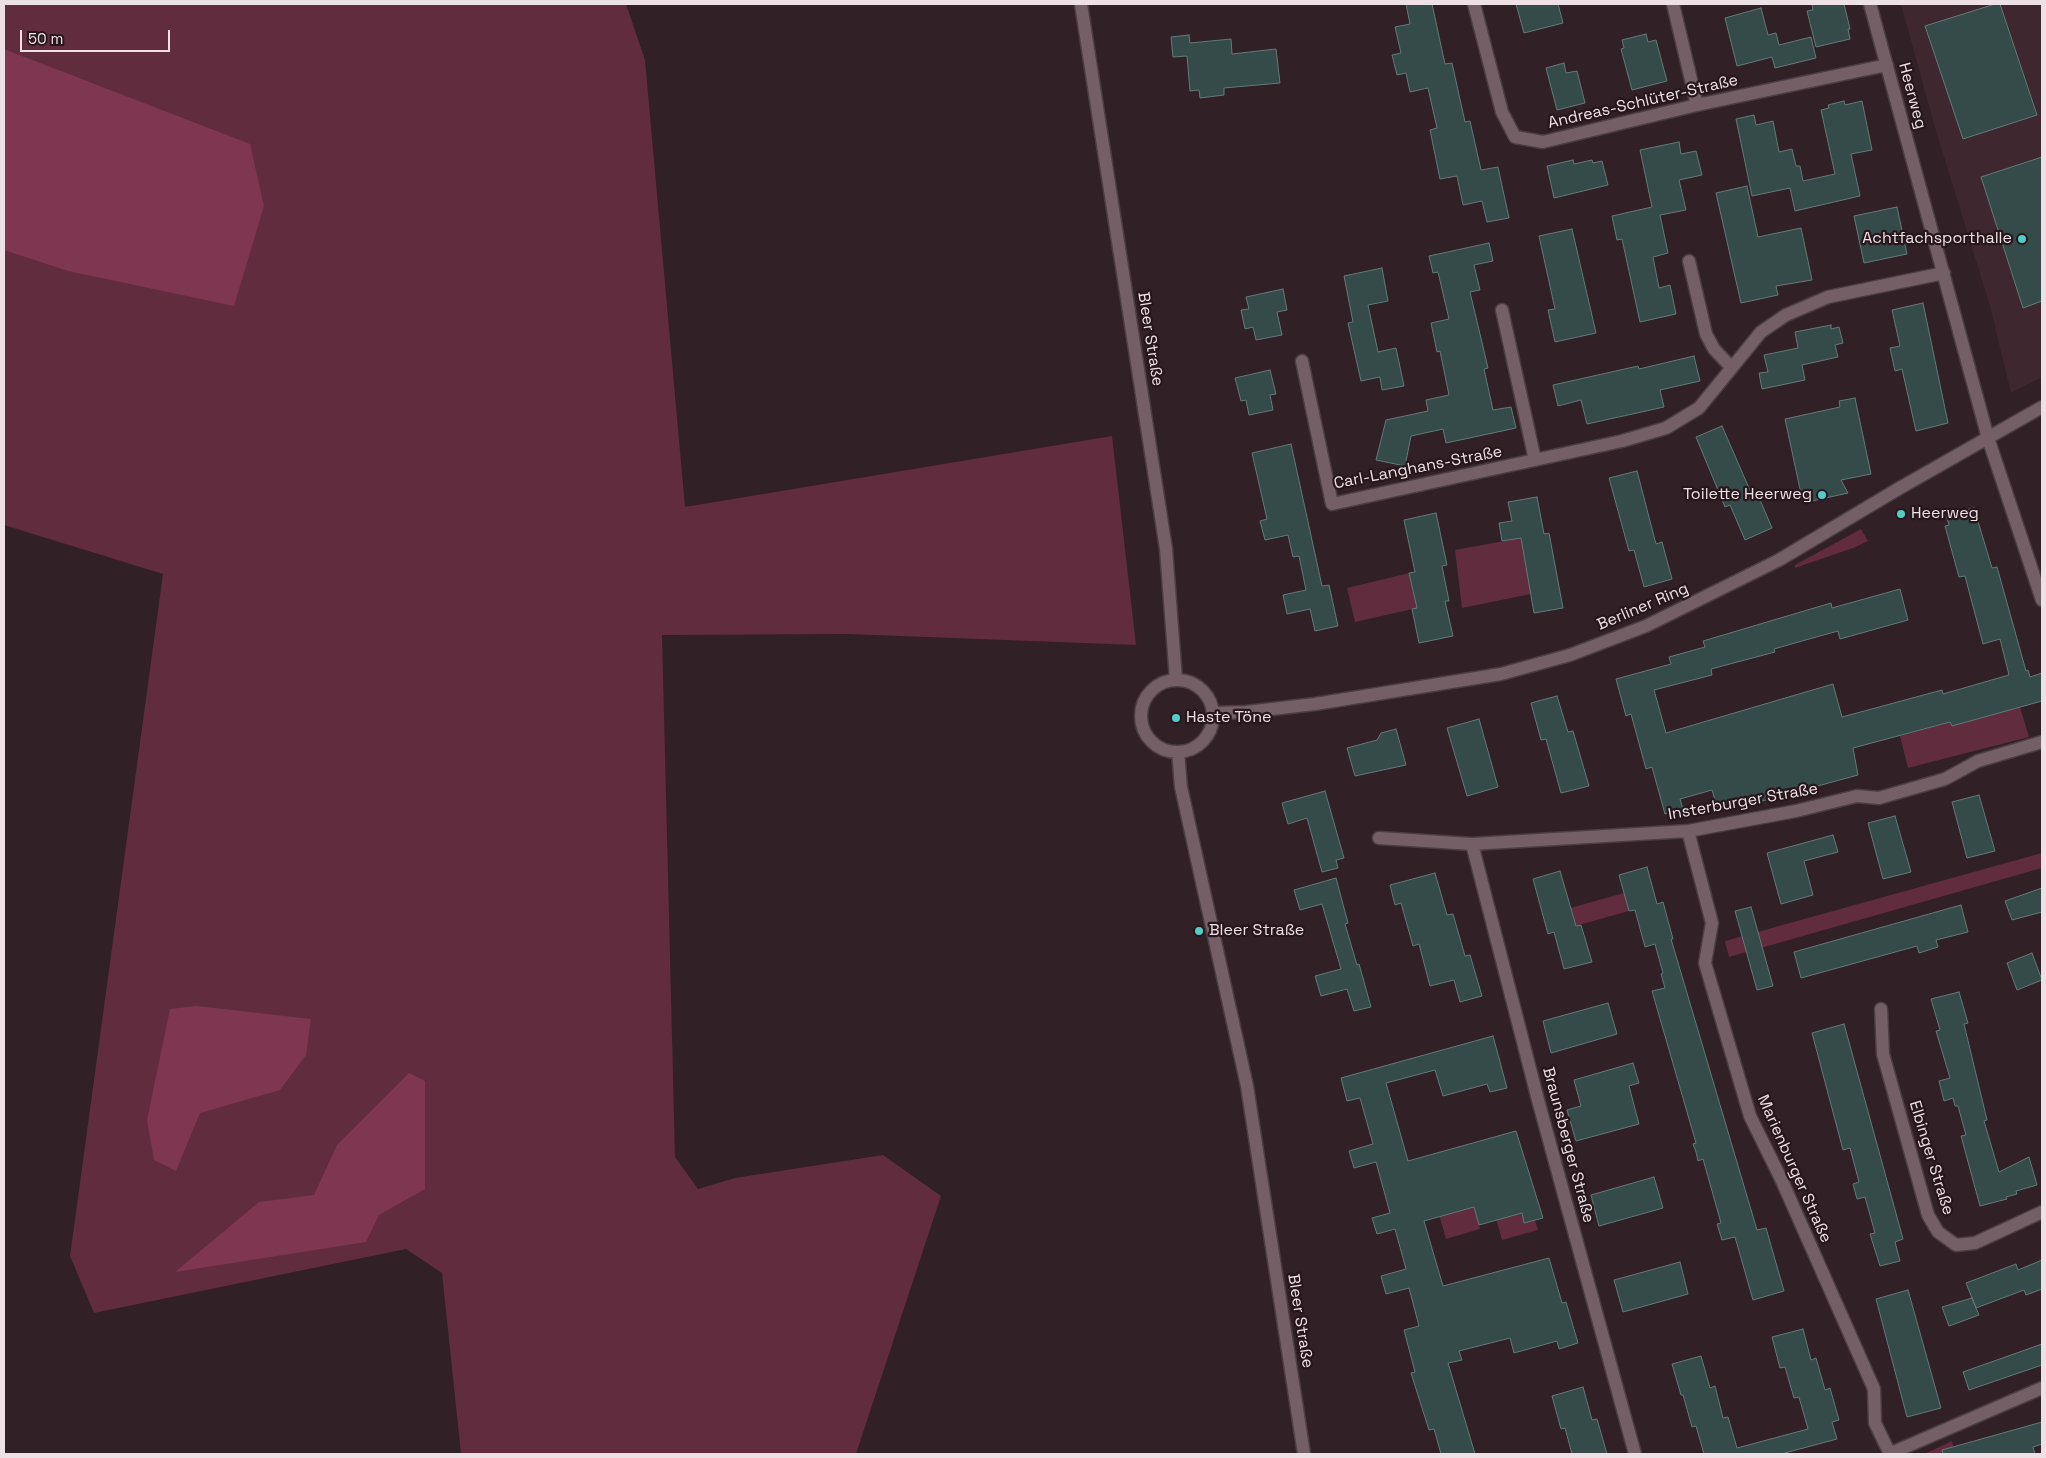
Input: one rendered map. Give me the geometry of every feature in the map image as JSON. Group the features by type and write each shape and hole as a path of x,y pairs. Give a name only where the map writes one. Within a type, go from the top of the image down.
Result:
{"street":[{"name":"Bleer Straße","path":"1081,4 1166,549 1176,680"},
{"name":"Andreas-Schlüter-Straße","path":"1474,4 1502,112 1515,137 1543,142 1887,65"},
{"path":"1673,4 1697,106"},
{"name":"Heerweg","path":"1870,4 1988,438 2042,600"},
{"path":"1689,261 1706,334 1714,349 1731,367"},
{"name":"Carl-Langhans-Straße","path":"1302,361 1332,504 1622,441 1666,428 1699,408 1761,332 1786,315 1828,297 1944,273"},
{"path":"1502,310 1535,460"},
{"name":"Berliner Ring","path":"1213,713 1246,712 1315,704 1482,677 1570,655 1646,626 1771,564 2042,407"},
{"path":"1176,680 1185,681 1201,689 1207,696 1213,713 1211,730 1201,743 1194,748 1178,752 1159,746 1151,740 1145,732 1141,712 1144,702 1153,690 1166,682 1176,680"},
{"name":"Insterburger Straße","path":"1379,838 1472,844 1688,831 1796,811 1857,796 1879,798 1945,779 1978,761 2042,742"},
{"name":"Bleer Straße","path":"1178,752 1181,787 1247,1086 1304,1454"},
{"name":"Marienburger Straße","path":"1688,831 1712,923 1704,963 1750,1116 1782,1181 1874,1389 1875,1423 1889,1454 2042,1388"},
{"name":"Braunsberger Straße","path":"1472,844 1635,1454"},
{"name":"Elbinger Straße","path":"1882,1010 1883,1054 1928,1215 1938,1232 1956,1245 1975,1243 2042,1212"}],"shaded area":[{"path":"4,4 626,4 645,60 685,507 1112,436 1136,645 848,634 662,635 675,1157 698,1189 735,1178 883,1155 941,1196 856,1454 461,1454 442,1273 406,1249 94,1313 70,1256 163,574 4,525"},
{"path":"1901,4 2042,4 2042,377 2011,393 1990,306 1936,131"},
{"path":"4,49 250,144 264,206 234,306 68,271 4,250"},
{"path":"1861,529 1868,541 1795,568 1795,565"},
{"path":"1521,538 1531,594 1462,608 1455,550"},
{"path":"1409,573 1417,608 1355,622 1347,588"},
{"path":"2020,707 2029,737 1908,768 1900,736 1950,722 1952,726"},
{"path":"2042,853 2042,868 1729,957 1725,941"},
{"path":"1624,893 1629,911 1575,926 1570,908"},
{"path":"197,1006 311,1019 306,1055 280,1090 200,1113 176,1171 154,1160 147,1120 170,1009"},
{"path":"409,1073 425,1081 425,1189 379,1215 366,1242 175,1272 259,1202 314,1195 337,1145"},
{"path":"1517,1197 1524,1222 1535,1220 1538,1230 1502,1240 1492,1204"},
{"path":"1435,1201 1474,1207 1480,1229 1446,1239"},
{"path":"1952,1441 1955,1454 1924,1454"}],"building":[{"path":"1406,4 1432,4 1445,64 1452,63 1465,122 1470,121 1481,170 1498,167 1509,218 1487,222 1482,201 1463,205 1457,176 1440,179 1430,130 1437,128 1428,88 1410,92 1406,73 1397,75 1392,55 1401,53 1395,27 1410,24"},
{"path":"1516,4 1558,4 1563,23 1524,33"},
{"path":"1812,4 1844,4 1850,29 1848,29 1850,39 1816,47 1807,11 1813,10"},
{"path":"2000,4 2037,115 1963,139 1925,26"},
{"path":"1761,8 1768,35 1776,33 1779,45 1811,37 1816,58 1775,68 1772,57 1737,66 1725,18"},
{"path":"1646,34 1648,42 1656,40 1667,81 1632,90 1621,49 1624,48 1622,40"},
{"path":"1189,35 1190,43 1231,39 1232,54 1276,49 1280,83 1224,88 1224,95 1200,98 1199,90 1190,91 1187,56 1173,57 1171,37"},
{"path":"1564,63 1566,73 1577,71 1585,103 1557,110 1546,68"},
{"path":"1844,101 1845,105 1862,101 1872,150 1851,154 1860,196 1795,211 1790,188 1752,196 1736,119 1754,115 1756,125 1773,121 1779,152 1792,149 1796,166 1800,166 1803,181 1835,174 1821,110 1829,108 1828,105"},
{"path":"1679,142 1681,154 1696,151 1702,175 1679,180 1686,210 1660,215 1668,253 1653,257 1659,288 1670,285 1676,314 1640,322 1622,239 1617,240 1612,216 1652,207 1640,150"},
{"name":"Achtfachsporthalle","path":"2042,157 2042,301 2023,308 1981,177"},
{"path":"1573,160 1574,164 1592,160 1593,163 1602,161 1608,185 1554,198 1547,166"},
{"path":"1747,186 1758,237 1801,228 1812,280 1776,286 1778,295 1741,303 1716,193"},
{"path":"1897,207 1907,254 1864,263 1854,216"},
{"path":"1572,229 1596,333 1555,342 1548,310 1555,309 1539,236"},
{"path":"1489,243 1493,261 1474,265 1480,290 1470,292 1488,368 1484,369 1493,410 1511,407 1516,428 1446,443 1443,429 1411,436 1405,466 1376,460 1386,420 1428,411 1426,400 1449,395 1440,351 1437,352 1431,323 1449,319 1438,272 1433,273 1429,256"},
{"path":"1382,268 1388,301 1368,305 1378,352 1396,348 1404,386 1382,390 1380,377 1361,381 1348,323 1353,322 1344,276"},
{"path":"1283,289 1287,310 1277,312 1282,335 1256,340 1253,327 1245,329 1241,310 1249,309 1246,297"},
{"path":"1923,303 1948,423 1916,431 1902,369 1895,371 1890,348 1900,346 1892,310"},
{"path":"1831,325 1831,329 1839,327 1843,343 1835,345 1838,357 1802,365 1805,380 1762,389 1759,373 1768,372 1764,355 1798,348 1795,332"},
{"path":"1694,356 1700,381 1660,390 1664,407 1587,424 1581,400 1558,406 1553,385 1638,366 1639,369"},
{"path":"1270,370 1276,394 1270,395 1273,410 1249,415 1246,400 1241,401 1235,378"},
{"path":"1855,398 1871,474 1841,480 1848,493 1803,503 1785,419 1840,407 1839,401"},
{"path":"1722,426 1752,495 1757,493 1772,528 1745,540 1730,505 1725,507 1696,437"},
{"path":"1291,444 1322,586 1329,585 1338,626 1315,631 1310,609 1287,614 1283,595 1306,590 1299,556 1293,557 1288,535 1265,540 1260,521 1267,519 1252,453"},
{"path":"1637,471 1656,544 1662,542 1672,579 1644,587 1634,550 1629,551 1609,478"},
{"path":"1537,497 1544,534 1549,533 1563,608 1534,613 1521,538 1502,541 1499,523 1512,521 1508,502"},
{"path":"1974,508 1992,568 1997,567 2026,671 2028,670 2030,677 2042,673 2042,701 1952,726 1950,722 1853,748 1858,775 1755,803 1753,797 1717,807 1712,790 1680,799 1683,809 1665,814 1652,767 1646,769 1631,714 1626,716 1616,679 1671,664 1669,657 1705,647 1703,641 1831,603 1832,608 1900,589 1908,620 1840,639 1838,631 1774,649 1775,652 1711,669 1712,675 1654,690 1666,733 1833,684 1842,717 1942,690 1943,694 2009,675 2000,639 1983,644 1965,576 1959,577 1945,526 1949,525 1946,515"},
{"path":"1436,513 1447,565 1442,566 1449,601 1445,601 1453,636 1419,643 1412,609 1417,608 1409,573 1415,572 1404,520"},
{"path":"1557,696 1568,732 1573,731 1589,786 1561,793 1546,739 1541,740 1531,703"},
{"path":"1479,719 1498,787 1467,796 1447,728"},
{"path":"1396,729 1406,765 1355,776 1347,748 1377,740 1381,733"},
{"path":"1325,791 1344,858 1336,860 1338,868 1322,872 1307,818 1288,824 1282,803"},
{"path":"1979,795 1995,851 1967,858 1952,802"},
{"path":"1895,816 1911,872 1883,879 1868,823"},
{"path":"1833,835 1838,852 1804,861 1813,895 1781,904 1767,853"},
{"path":"1647,867 1657,904 1663,902 1673,939 1671,939 1757,1230 1766,1228 1784,1291 1753,1300 1735,1237 1722,1240 1717,1224 1721,1223 1703,1159 1698,1161 1693,1144 1696,1143 1652,991 1665,988 1655,944 1645,947 1635,910 1629,911 1619,875"},
{"path":"1560,871 1576,926 1581,925 1592,962 1564,969 1554,932 1548,934 1533,879"},
{"path":"1435,873 1447,915 1453,914 1465,956 1470,955 1482,996 1460,1002 1454,980 1430,986 1419,944 1413,946 1401,903 1395,905 1390,885"},
{"path":"1336,878 1348,923 1345,924 1371,1007 1354,1011 1347,989 1321,996 1315,976 1341,969 1322,904 1300,910 1294,890"},
{"path":"2042,888 2042,912 2012,920 2005,901"},
{"path":"1961,905 1968,932 1936,940 1938,947 1919,953 1917,946 1801,978 1794,952"},
{"path":"1751,907 1773,986 1757,990 1735,911"},
{"path":"2032,953 2042,980 2017,990 2007,963"},
{"path":"1959,992 1968,1023 1964,1024 1987,1120 1984,1121 1999,1172 2029,1157 2037,1185 2016,1191 2017,1194 2006,1197 2007,1199 1980,1206 1961,1136 1966,1135 1958,1106 1955,1106 1953,1098 1944,1101 1939,1081 1950,1078 1936,1031 1940,1030 1931,999"},
{"path":"1608,1003 1617,1034 1551,1053 1543,1021"},
{"path":"1844,1024 1903,1239 1895,1242 1900,1261 1880,1266 1870,1234 1875,1233 1865,1197 1857,1199 1853,1184 1859,1182 1850,1148 1843,1150 1812,1033"},
{"path":"1493,1036 1507,1088 1490,1092 1487,1084 1443,1096 1435,1070 1386,1083 1408,1161 1516,1131 1543,1218 1524,1223 1522,1213 1479,1225 1474,1207 1424,1221 1443,1286 1549,1258 1562,1303 1566,1302 1578,1343 1559,1349 1557,1341 1514,1353 1510,1338 1459,1351 1462,1360 1448,1363 1475,1454 1441,1454 1434,1429 1429,1430 1411,1373 1415,1372 1404,1330 1419,1326 1409,1288 1386,1294 1381,1276 1406,1269 1395,1229 1377,1234 1372,1218 1390,1213 1376,1162 1354,1168 1349,1151 1373,1144 1360,1098 1347,1101 1341,1078"},
{"path":"1633,1063 1639,1083 1629,1086 1639,1124 1576,1141 1567,1110 1581,1106 1574,1080"},
{"path":"1654,1177 1663,1208 1599,1226 1591,1195"},
{"path":"2042,1260 2042,1289 2026,1295 2024,1290 1976,1308 1966,1283 2016,1264 2018,1270"},
{"path":"1680,1262 1688,1294 1623,1312 1614,1280"},
{"path":"1908,1290 1941,1408 1907,1417 1876,1299"},
{"path":"1972,1298 1979,1315 1949,1326 1942,1307"},
{"path":"1803,1329 1811,1360 1816,1358 1825,1390 1830,1388 1839,1420 1832,1422 1837,1439 1781,1454 1704,1454 1696,1426 1692,1427 1672,1364 1701,1356 1710,1388 1715,1386 1723,1418 1728,1417 1737,1448 1808,1429 1799,1397 1794,1398 1785,1367 1780,1368 1772,1337"},
{"path":"2042,1344 2042,1365 1969,1390 1963,1372"},
{"path":"1583,1387 1592,1420 1597,1419 1607,1454 1572,1454 1565,1428 1561,1429 1552,1396"},
{"path":"2042,1422 2042,1444 2033,1447 2035,1454 1943,1454 1942,1450"}],"place":[{"name":"Achtfachsporthalle","path":"2022,239"},
{"name":"Toilette Heerweg","path":"1822,495"},
{"name":"Heerweg","path":"1901,514"},
{"name":"Haste Töne","path":"1176,718"},
{"name":"Bleer Straße","path":"1199,931"}]}
